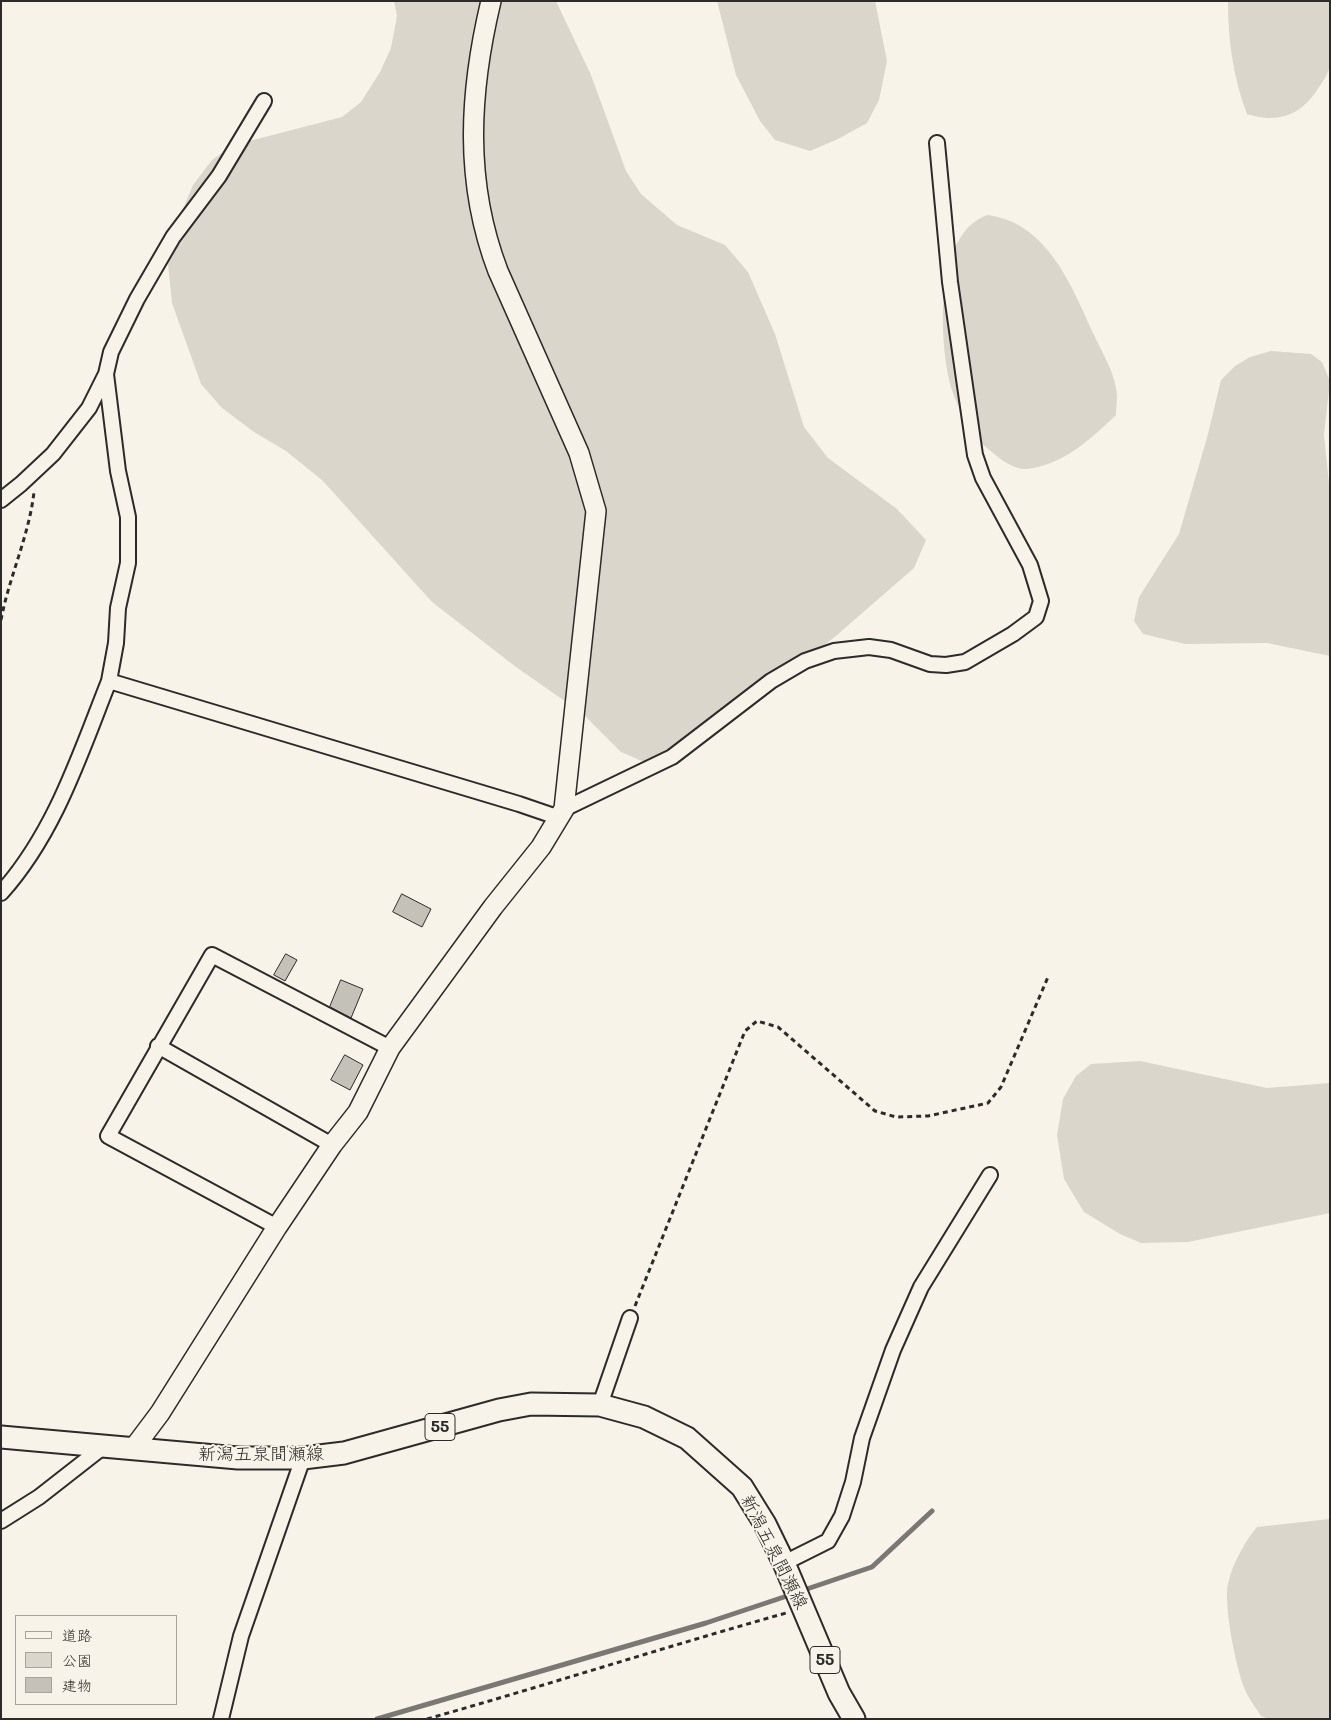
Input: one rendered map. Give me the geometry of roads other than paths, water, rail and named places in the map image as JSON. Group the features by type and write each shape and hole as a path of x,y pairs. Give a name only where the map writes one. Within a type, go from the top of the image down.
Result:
{"main road":[{"name":"新潟五泉間瀬線","path":"1,1437 238,1458 304,1458 344,1453 499,1410 531,1404 600,1405 644,1417 687,1438 742,1487 784,1563 839,1693 854,1719"}],"street":[{"path":"134,1449 160,1413 277,1227 332,1145 358,1112 390,1048 493,907 541,847 561,813 596,511 575,443 495,263 480,207 474,160 473,114 476,73 491,1"},
{"path":"1,500 53,454 89,408 106,374 111,352 142,291 173,237 239,144 264,100"},
{"path":"108,681 519,804 561,813 672,757 771,681 805,661 834,651 869,647 891,650 930,664 955,664 965,662 1013,634 1036,617 1041,601 1030,565 983,478 975,454 950,282 937,143"},
{"path":"1,893 27,862 52,818 77,763 108,681 116,643 118,608 128,562 128,517 118,471 106,374"},
{"path":"277,1227 108,1136 212,955 390,1048"},
{"path":"158,1046 332,1145"},
{"path":"784,1563 828,1540 842,1516 853,1482 862,1438 893,1350 921,1287 990,1175"},
{"path":"600,1405 630,1318"},
{"path":"1,1521 39,1498 103,1447"},
{"path":"221,1719 241,1636 304,1458"}],"waterway":[{"path":"801,1591 872,1567 932,1511"},
{"path":"377,1719 706,1623 793,1594"}]}
